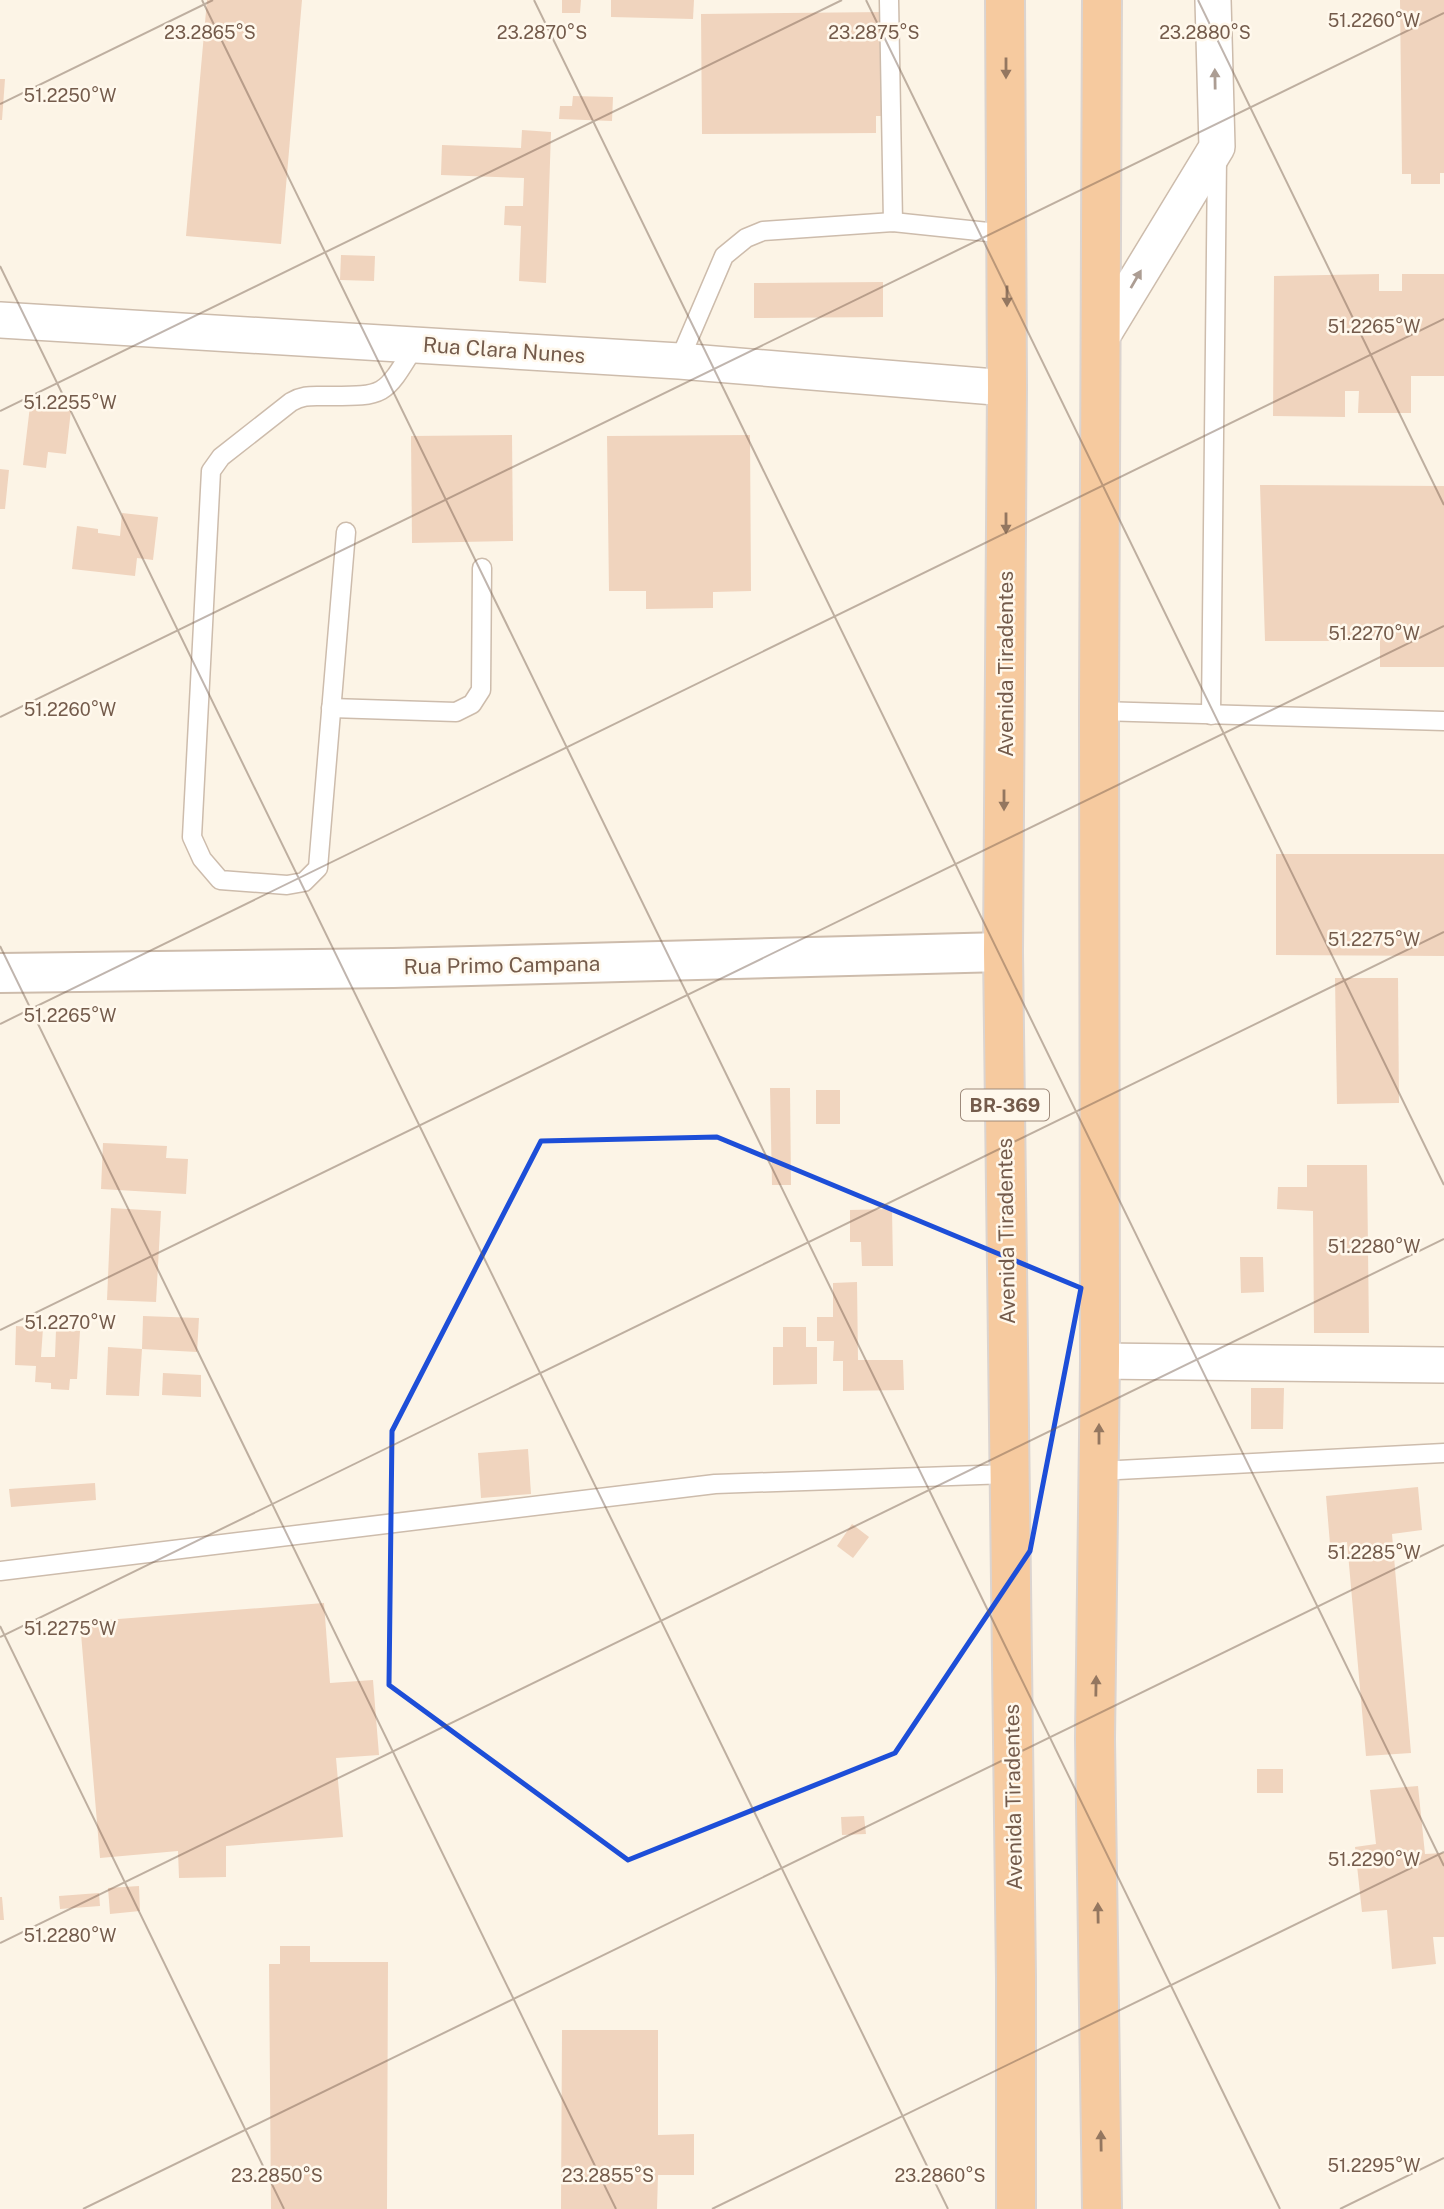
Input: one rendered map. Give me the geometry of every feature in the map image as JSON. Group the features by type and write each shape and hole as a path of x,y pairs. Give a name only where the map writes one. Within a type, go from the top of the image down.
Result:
{"highway":[{"name":"Avenida Tiradentes","path":"1005,0 1007,388 1003,952 1016,2209"},
{"path":"1102,0 1100,1361 1095,1740 1102,2209"}],"street":[{"path":"1101,338 1217,147 1213,0"},
{"name":"Rua Clara Nunes","path":"0,320 679,361 1007,388"},
{"name":"Rua Primo Campana","path":"0,973 393,968 1003,952"},
{"path":"1100,1361 1444,1365"}],"lane":[{"path":"889,0 893,222"},
{"path":"1212,715 1217,147"},
{"path":"679,361 724,256 746,238 763,232 893,222 1007,234"},
{"path":"346,533 318,868 304,882 287,885 220,880 202,859 192,837 211,471 221,457 302,396 371,396 386,388 416,344"},
{"path":"331,708 456,712 472,704 481,690 482,568"},
{"path":"1099,712 1444,721"},
{"path":"1099,1471 1444,1453"},
{"path":"0,1571 715,1484 1009,1474"}],"highlighted area":[{"path":"717,1137 1081,1288 1030,1551 895,1753 628,1860 389,1685 392,1431 541,1141"}],"building":[{"path":"207,0 302,0 281,244 186,236"},
{"path":"562,0 581,0 580,13 562,13"},
{"path":"611,0 694,0 693,19 611,17"},
{"path":"1400,0 1444,0 1444,173 1440,173 1440,184 1411,184 1411,174 1402,174"},
{"path":"885,12 886,116 876,116 876,133 702,134 701,14"},
{"path":"0,79 5,79 2,120 0,120"},
{"path":"573,96 613,97 612,121 559,119 560,106 572,106"},
{"path":"522,130 551,132 546,283 519,281 521,226 504,225 505,206 523,206 524,178 441,175 442,145 521,148"},
{"path":"341,255 375,256 374,281 340,280"},
{"path":"1379,274 1379,291 1402,291 1402,274 1444,274 1444,376 1411,376 1411,413 1358,413 1359,391 1345,391 1345,417 1273,416 1274,276"},
{"path":"883,282 883,317 754,318 754,283"},
{"path":"30,406 71,410 66,454 48,452 46,468 23,465"},
{"path":"512,435 513,541 412,543 411,436"},
{"path":"750,435 751,591 713,592 713,608 646,609 646,591 609,591 607,436"},
{"path":"0,469 9,470 5,509 0,509"},
{"path":"1260,485 1444,486 1444,667 1380,667 1380,641 1265,641"},
{"path":"122,513 158,517 153,560 137,558 135,576 72,569 77,526 120,536"},
{"path":"1276,854 1444,854 1444,956 1276,955"},
{"path":"1335,978 1398,978 1399,1103 1337,1104"},
{"path":"770,1088 790,1088 791,1185 772,1185"},
{"path":"816,1090 840,1090 840,1124 816,1124"},
{"path":"103,1143 167,1146 166,1158 188,1159 186,1194 101,1189"},
{"path":"1307,1165 1367,1165 1369,1333 1314,1333 1313,1211 1277,1209 1278,1187 1307,1187"},
{"path":"111,1208 161,1211 156,1302 107,1300"},
{"path":"892,1209 893,1266 862,1266 861,1242 850,1242 850,1210"},
{"path":"1240,1257 1263,1257 1264,1292 1241,1293"},
{"path":"857,1282 858,1360 903,1360 904,1390 843,1391 843,1361 833,1361 834,1341 817,1341 817,1317 833,1317 833,1283"},
{"path":"143,1316 199,1318 197,1352 142,1349"},
{"path":"16,1326 43,1328 41,1357 55,1357 56,1330 80,1331 77,1379 70,1379 69,1390 51,1389 51,1383 35,1382 36,1366 15,1365"},
{"path":"783,1327 806,1327 806,1347 817,1347 817,1384 773,1385 773,1347 783,1347"},
{"path":"108,1347 142,1349 139,1396 106,1395"},
{"path":"163,1373 201,1375 201,1397 162,1395"},
{"path":"1251,1388 1284,1388 1283,1429 1251,1429"},
{"path":"528,1449 531,1494 481,1498 478,1453"},
{"path":"95,1483 96,1500 11,1507 9,1489"},
{"path":"1418,1487 1422,1530 1392,1534 1411,1753 1366,1756 1347,1542 1330,1544 1326,1496"},
{"path":"852,1524 869,1537 853,1558 837,1546"},
{"path":"324,1603 330,1683 373,1680 379,1755 336,1758 343,1837 226,1846 226,1877 179,1878 178,1851 100,1858 80,1622"},
{"path":"1257,1769 1283,1769 1283,1793 1257,1793"},
{"path":"1418,1786 1425,1854 1444,1853 1444,1937 1433,1937 1436,1964 1392,1969 1387,1910 1362,1912 1355,1847 1376,1844 1370,1790"},
{"path":"864,1816 866,1834 842,1835 841,1817"},
{"path":"139,1886 140,1911 110,1914 108,1888"},
{"path":"99,1893 100,1906 60,1909 59,1896"},
{"path":"2,1897 4,1920 0,1920"},
{"path":"280,1946 310,1946 310,1962 388,1962 387,2209 271,2209 269,1964 280,1964"},
{"path":"562,2030 658,2030 658,2135 694,2134 694,2175 658,2175 657,2209 561,2209"}]}
